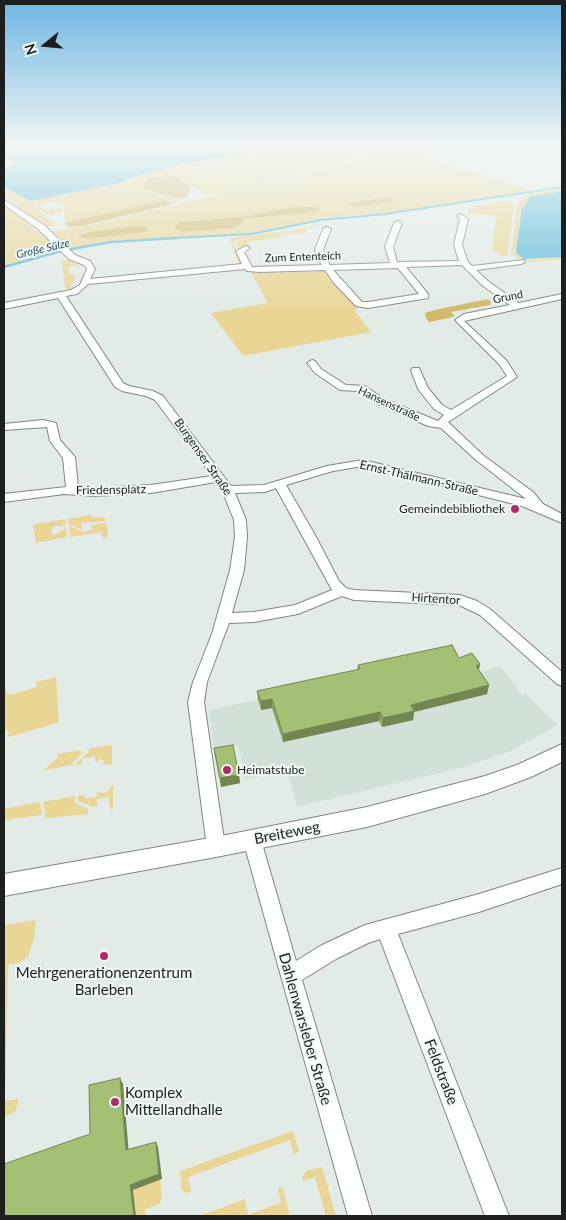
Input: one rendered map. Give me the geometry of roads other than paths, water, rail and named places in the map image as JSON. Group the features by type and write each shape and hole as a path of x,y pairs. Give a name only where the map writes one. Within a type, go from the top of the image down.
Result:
{"street":[{"path":"4,306 80,290 91,273 91,267 87,263 73,258 46,231 5,203"},
{"path":"461,216 464,219 458,246 466,266 486,284 519,307"},
{"path":"326,229 320,250 321,258 359,304 368,306 425,296 426,294 396,264 390,246 398,223"},
{"path":"246,248 240,251 247,266"},
{"name":"Zum Ententeich","path":"86,282 247,266 250,269 260,270 396,264 466,266 521,262"},
{"name":"Burgenser Straße","path":"61,295 119,385 126,389 149,392 164,402 228,490 240,520 241,537 237,570 225,618 200,682 196,702 216,847"},
{"name":"Grund","path":"452,415 512,377 503,362 459,320 467,316 562,297"},
{"name":"Hansenstraße","path":"312,363 318,371 344,388 361,388 380,401 432,424 444,425"},
{"name":"Hansenstraße","path":"416,370 423,388 438,407 452,415"},
{"path":"452,415 444,422 444,425 467,448 529,495 538,507"},
{"path":"4,427 43,423 52,424 55,441 69,457 72,490"},
{"name":"Ernst-Thälmann-Straße","path":"228,490 264,488 331,468 360,463 538,507 562,520"},
{"name":"Ernst-Thälmann-Straße","path":"492,495 504,476"},
{"name":"Friedensplatz","path":"4,498 72,490 140,490 218,478"},
{"path":"225,618 254,617 298,609 341,591 334,584 310,536 279,484"},
{"name":"Hirtentor","path":"341,591 354,595 460,600 472,604 491,617 562,680"},
{"name":"Breiteweg","path":"4,885 216,847 367,817 447,797 505,779 562,752"},
{"name":"Dahlenwarsleber Straße","path":"252,840 360,1216"},
{"path":"290,976 348,942 386,928 479,903 562,876"},
{"name":"Feldstraße","path":"386,928 497,1216"}],"water":[{"path":"526,203 562,203 562,257 524,259 517,254 522,209"}],"waterway":[{"name":"Große Sülze","path":"155,239 251,234 321,220 386,214 458,203"},
{"name":"Große Sülze","path":"4,267 61,251 111,242 177,238"}],"place":[{"name":"Gemeindebibliothek","path":"515,509"},
{"name":"Heimatstube","path":"227,770"},
{"name":"Mehrgenerationenzentrum Barleben","path":"104,956"},
{"name":"Komplex Mittellandhalle","path":"115,1102"}]}
